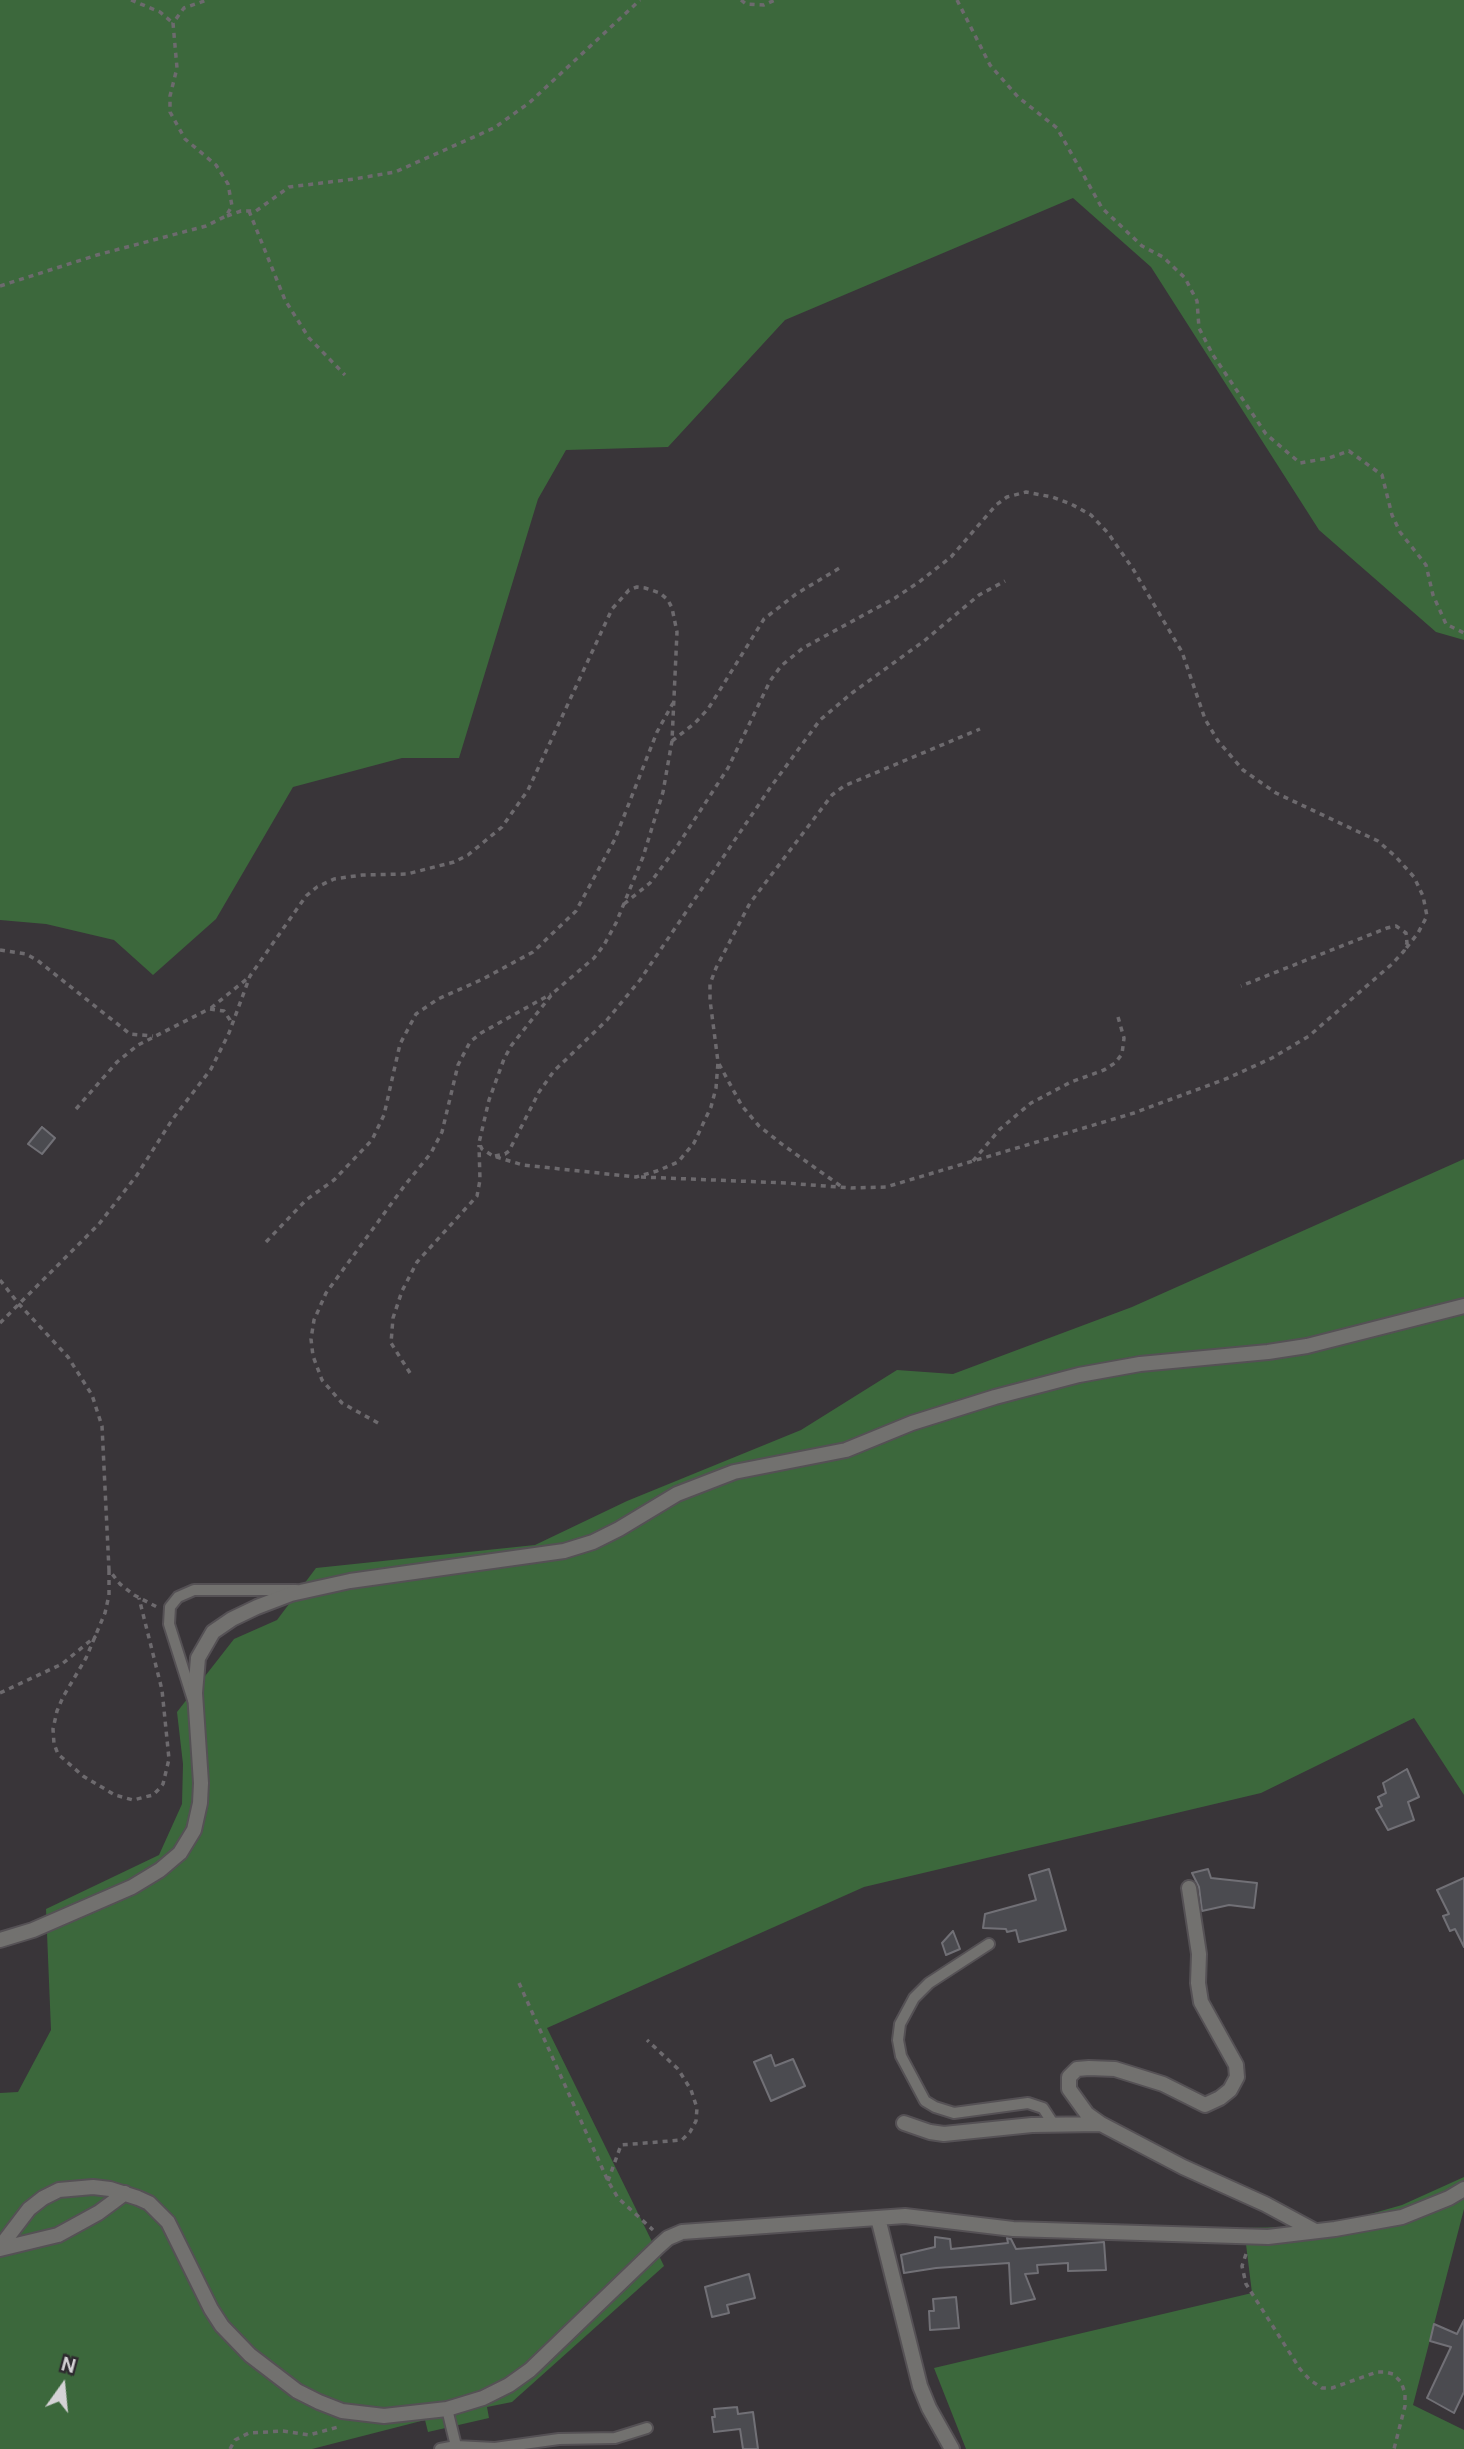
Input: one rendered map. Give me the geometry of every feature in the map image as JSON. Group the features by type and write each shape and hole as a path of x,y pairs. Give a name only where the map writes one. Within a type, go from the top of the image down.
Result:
{"street":[{"path":"0,1940 33,1930 132,1887 160,1870 180,1853 194,1830 200,1803 196,1666 202,1648 213,1632 257,1607 310,1590 350,1581 564,1551 601,1538 677,1494 734,1472 846,1450 912,1423 995,1397 1079,1376 1140,1364 1307,1346 1464,1306"},
{"path":"1189,1888 1199,1955 1198,1983 1201,2002 1236,2065 1237,2077 1230,2090 1211,2104 1205,2105 1163,2084 1115,2069 1077,2069 1069,2077 1069,2088 1087,2114 1101,2124 1315,2231"},
{"path":"904,2123 944,2134 1101,2124"},
{"path":"0,2248 29,2209 59,2190 93,2187 125,2193 149,2203 168,2222 211,2309 250,2355 297,2391 342,2411 384,2416 447,2409 483,2398 509,2385 530,2370 668,2238 682,2232 923,2217 1013,2229 1256,2237 1402,2217 1464,2189"},
{"path":"0,2248 58,2235 98,2213 125,2193"},
{"path":"878,2218 920,2386 952,2449"}],"lane":[{"path":"197,1712 169,1624 170,1606 178,1597 194,1590 310,1590"},
{"path":"989,1944 929,1983 914,1998 900,2024 898,2040 901,2056 925,2101 934,2107 954,2113 1028,2103 1043,2108 1054,2125"},
{"path":"447,2409 456,2446"},
{"path":"440,2449 456,2446 495,2448 559,2439 615,2438 647,2428"}],"path":[{"path":"131,0 160,12 173,23"},
{"path":"184,0 184,8"},
{"path":"206,0 184,8 173,23 177,68 170,96 170,113 185,139 216,165 228,184 232,206 226,216"},
{"path":"0,286 97,255 206,226 226,216 256,211 289,187 395,172 494,128 529,103 640,0"},
{"path":"741,0 746,4 764,5 775,0"},
{"path":"957,0 990,65 1018,97 1057,128 1102,208 1142,246 1163,257 1185,278 1197,301 1199,328 1213,355 1266,434 1300,463 1349,451 1382,475 1392,515 1400,532 1426,565 1433,595 1446,624 1464,633"},
{"path":"249,211 285,300 309,338 345,375"},
{"path":"479,1143 482,1149 493,1157 523,1166 636,1177 886,1187 1134,1113 1228,1079 1272,1058 1331,1019 1404,951 1427,916 1423,896 1414,877 1378,841 1276,793 1243,770 1217,741 1205,719 1182,652 1133,569 1108,533 1091,515 1071,504 1026,492 1007,497 996,505 950,558 919,582 803,648 781,666 770,681 728,768 676,848 650,883 623,906"},
{"path":"672,741 708,709 764,620 796,594 843,566"},
{"path":"493,1157 509,1150 539,1092 554,1071 607,1020 640,980 770,788 820,720 852,693 924,641 979,595 1005,581"},
{"path":"0,1323 108,1213 211,1069 231,1028 250,976 306,896 334,879 407,874 454,862 468,855 502,827 528,790 612,609 629,590 637,587 654,591 667,600 677,632 672,741 663,792 652,830 610,934 599,951 553,993 511,1046 504,1059 489,1100 479,1143 481,1180 477,1196 417,1262 402,1291 393,1318 391,1343 410,1373"},
{"path":"266,1242 306,1200 334,1180 372,1140 384,1115 400,1044 416,1014 438,999 533,953 576,911 615,839 657,732 674,701"},
{"path":"636,1177 672,1165 685,1156 694,1143 711,1107 716,1088 718,1062 709,1000 712,978 750,903 822,805 844,786 980,729"},
{"path":"1241,986 1396,926 1406,933 1404,951"},
{"path":"0,950 26,954 37,960 130,1034 155,1036"},
{"path":"76,1109 126,1054 209,1009 250,976"},
{"path":"378,1423 342,1403 322,1380 313,1356 311,1339 314,1320 326,1293 431,1153 442,1132 458,1065 470,1042 481,1033 553,993"},
{"path":"209,1009 223,1011 230,1020 231,1028"},
{"path":"971,1163 1000,1129 1031,1104 1115,1063 1122,1054 1124,1038 1118,1017"},
{"path":"718,1062 741,1106 759,1126 843,1187"},
{"path":"0,1280 68,1357 82,1376 98,1408 102,1426 109,1595 98,1634 57,1711 53,1728 54,1744 58,1754 83,1776 115,1795 133,1800 153,1795 163,1784 169,1759 162,1690 139,1598"},
{"path":"109,1570 120,1584 139,1598 169,1614"},
{"path":"0,1693 62,1664 98,1634"},
{"path":"519,1983 608,2181 618,2198 631,2211 655,2232 668,2238"},
{"path":"608,2181 621,2145 682,2140 696,2121 697,2108 691,2090 678,2069 647,2040"},
{"path":"1256,2237 1242,2266 1246,2284 1300,2369 1310,2380 1322,2388 1332,2388 1377,2372 1393,2374 1401,2382 1405,2392 1405,2406 1394,2449"},
{"path":"230,2449 235,2440 249,2433 283,2431 309,2435 346,2425"}],"green space":[{"path":"0,0 1464,0 1464,640 1436,632 1319,530 1151,267 1073,198 785,320 668,447 566,450 538,499 459,758 402,758 293,787 216,919 153,975 114,940 46,924 0,920"},
{"path":"1464,1159 1464,1795 1414,1718 1261,1793 864,1887 547,2028 664,2266 512,2402 487,2407 489,2418 428,2432 425,2420 312,2449 0,2449 0,2093 18,2092 51,2030 46,1909 159,1855 182,1804 183,1764 177,1712 234,1639 277,1620 316,1568 535,1545 627,1501 801,1430 897,1370 953,1374 1132,1307"},
{"path":"1464,2177 1464,2209 1413,2405 1464,2430 1464,2449 966,2449 934,2368 1252,2293 1244,2228 1328,2226 1402,2205"}],"building":[{"path":"42,1127 55,1138 42,1154 28,1144"},
{"path":"1407,1769 1419,1797 1408,1802 1414,1820 1388,1830 1376,1809 1382,1806 1378,1797 1386,1793 1383,1783"},
{"path":"1049,1869 1066,1930 1019,1942 1016,1930 1007,1932 1006,1929 983,1928 985,1914 1036,1900 1029,1875"},
{"path":"1208,1869 1211,1878 1257,1883 1254,1908 1229,1905 1202,1911 1199,1887 1192,1873"},
{"path":"1464,1878 1464,1947 1455,1929 1450,1931 1443,1916 1449,1914 1437,1890"},
{"path":"953,1931 960,1949 946,1955 942,1943"},
{"path":"771,2055 775,2066 793,2059 805,2086 771,2101 754,2062"},
{"path":"935,2237 950,2239 951,2249 1008,2243 1007,2238 1011,2239 1016,2249 1104,2242 1106,2270 1068,2271 1068,2263 1037,2265 1038,2273 1025,2274 1035,2299 1011,2304 1009,2263 904,2273 901,2255 935,2247"},
{"path":"749,2274 755,2298 727,2305 729,2313 712,2317 705,2287"},
{"path":"956,2297 959,2328 930,2330 929,2311 934,2311 933,2299"},
{"path":"1464,2320 1464,2392 1454,2413 1427,2398 1451,2347 1430,2341 1434,2324 1457,2334"},
{"path":"737,2407 738,2414 753,2412 758,2449 743,2449 740,2429 714,2432 714,2409"}]}
